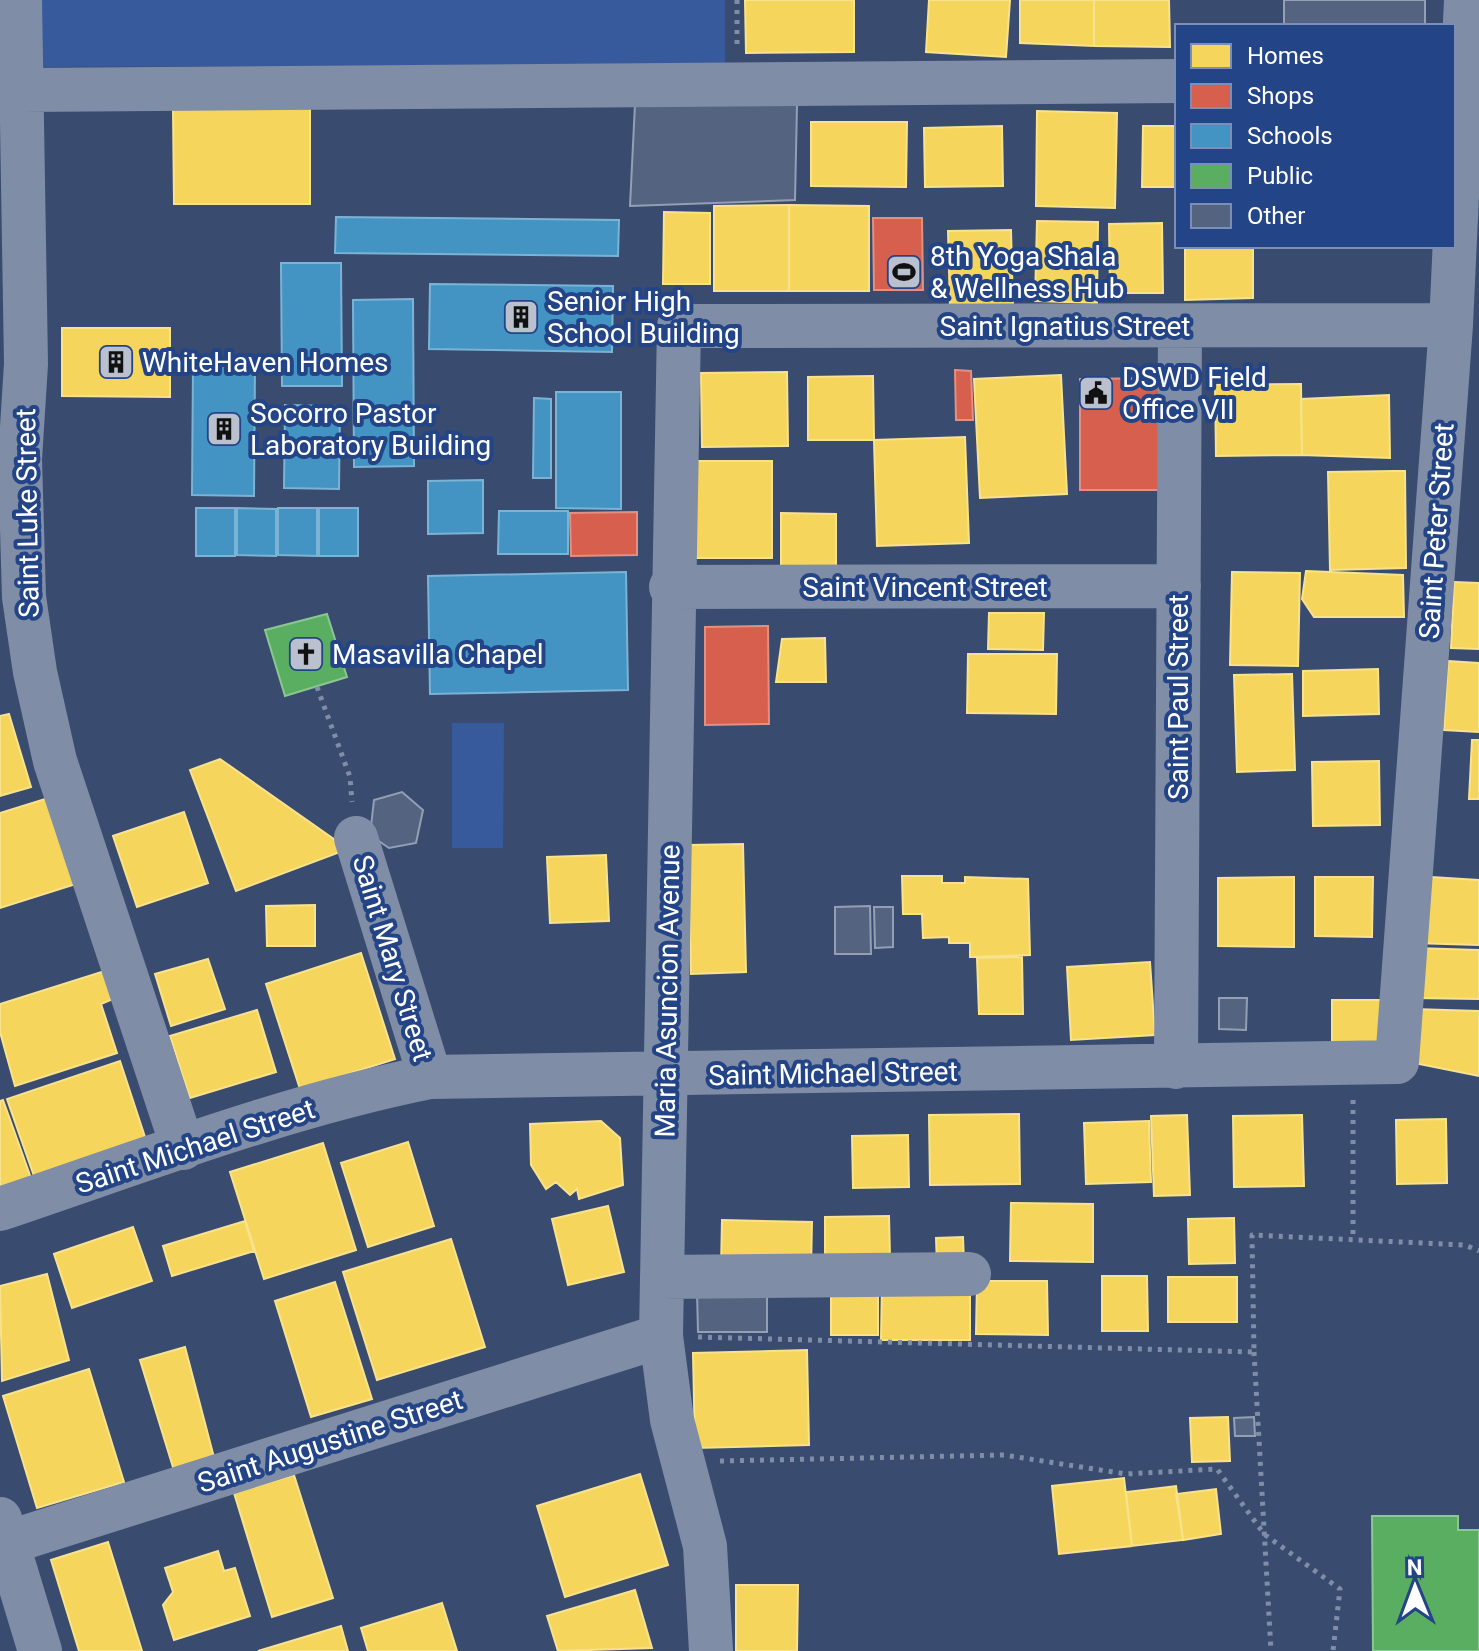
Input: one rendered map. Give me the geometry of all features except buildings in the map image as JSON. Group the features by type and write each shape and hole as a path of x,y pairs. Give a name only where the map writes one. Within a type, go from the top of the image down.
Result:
{"street":[{"name":"Saint Luke Street","path":"20,0 22,90 13,364 24,597 35,672 55,761 183,1148"},
{"name":"Saint Peter Street","path":"1455,184 1458,78 1466,0"},
{"path":"22,90 1175,81"},
{"name":"Saint Peter Street","path":"1397,1062 1451,325 1453,248"},
{"name":"Saint Ignatius Street","path":"679,326 1451,325"},
{"name":"Maria Asuncion Avenue","path":"679,326 671,587 661,1336 672,1420 705,1546 711,1651"},
{"name":"Saint Paul Street","path":"1176,1067 1180,327"},
{"name":"Saint Vincent Street","path":"671,587 1179,586"},
{"name":"Saint Mary Street","path":"356,838 430,1077"},
{"name":"Saint Michael Street","path":"0,1209 183,1148 386,1086 430,1077 1397,1062"},
{"path":"662,1277 969,1274"},
{"name":"Saint Augustine Street","path":"2,1536 661,1336"},
{"path":"2,1536 40,1651"}],"path":[{"path":"317,687 350,777 356,838"},
{"path":"1353,1063 1353,1240"},
{"path":"1271,1651 1254,1352 1252,1235 1465,1245 1479,1251"},
{"path":"661,1336 1254,1352"},
{"path":"683,1462 1004,1455 1126,1474 1217,1469 1264,1534 1340,1589 1333,1651"}],"shaded area":[{"path":"36,0 725,0 725,64 36,67"},
{"path":"452,723 504,723 503,848 452,848"}],"place":[{"name":"8th Yoga Shala & Wellness Hub","path":"904,272"},
{"name":"Senior High School Building","path":"521,317"},
{"name":"WhiteHaven Homes","path":"116,362"},
{"name":"DSWD Field Office VII","path":"1096,393"},
{"name":"Socorro Pastor Laboratory Building","path":"224,429"},
{"name":"Masavilla Chapel","path":"306,654"}]}
